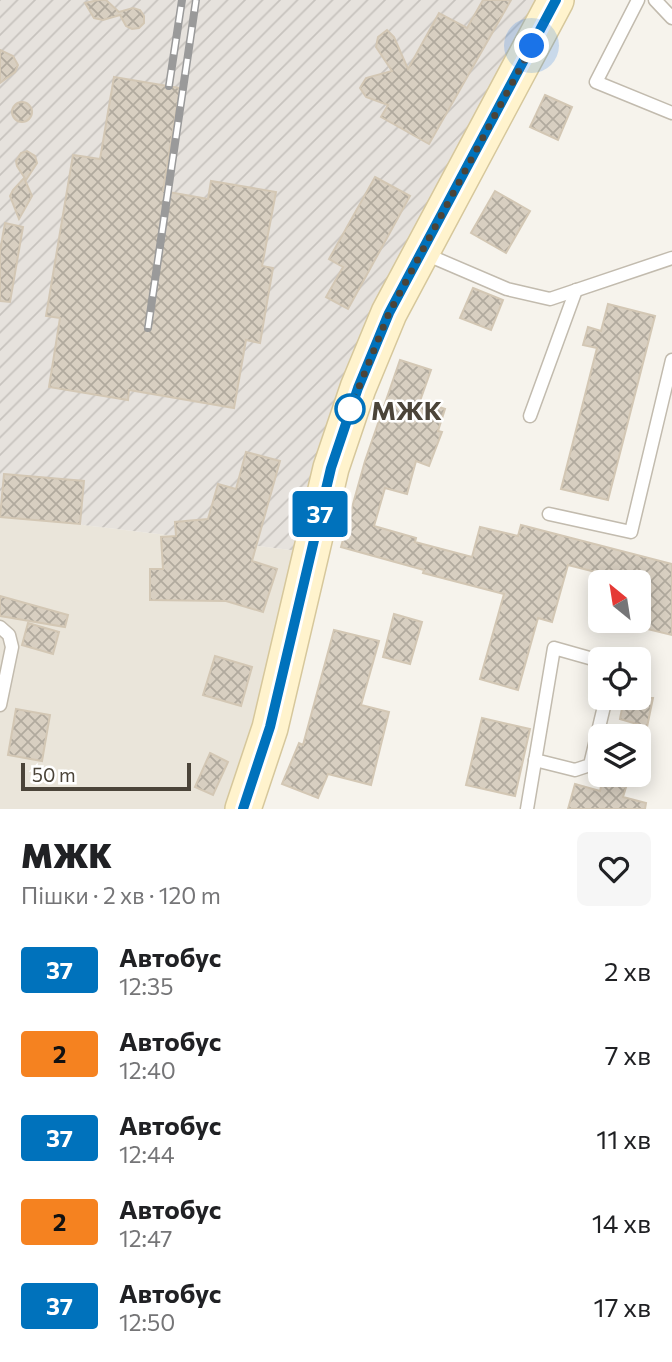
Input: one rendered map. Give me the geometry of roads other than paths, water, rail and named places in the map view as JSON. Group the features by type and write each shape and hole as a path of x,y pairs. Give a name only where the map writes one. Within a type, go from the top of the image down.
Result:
{"main road":[{"path":"243,809 270,727 331,468 358,388 389,313 556,0"}],"lane":[{"path":"638,0 596,82 672,113"},
{"path":"655,0 672,18"},
{"path":"423,253 506,289 550,299 672,258"},
{"path":"530,416 576,290"},
{"path":"549,514 631,532 672,360"},
{"path":"0,627 9,635 12,647 0,705"},
{"path":"527,809 554,648 588,658"},
{"path":"535,760 575,771 590,765 603,710"}],"railway":[{"path":"169,86 182,0"},
{"path":"148,328 196,0"}],"place":[{"name":"МЖК","path":"350,409"}]}
